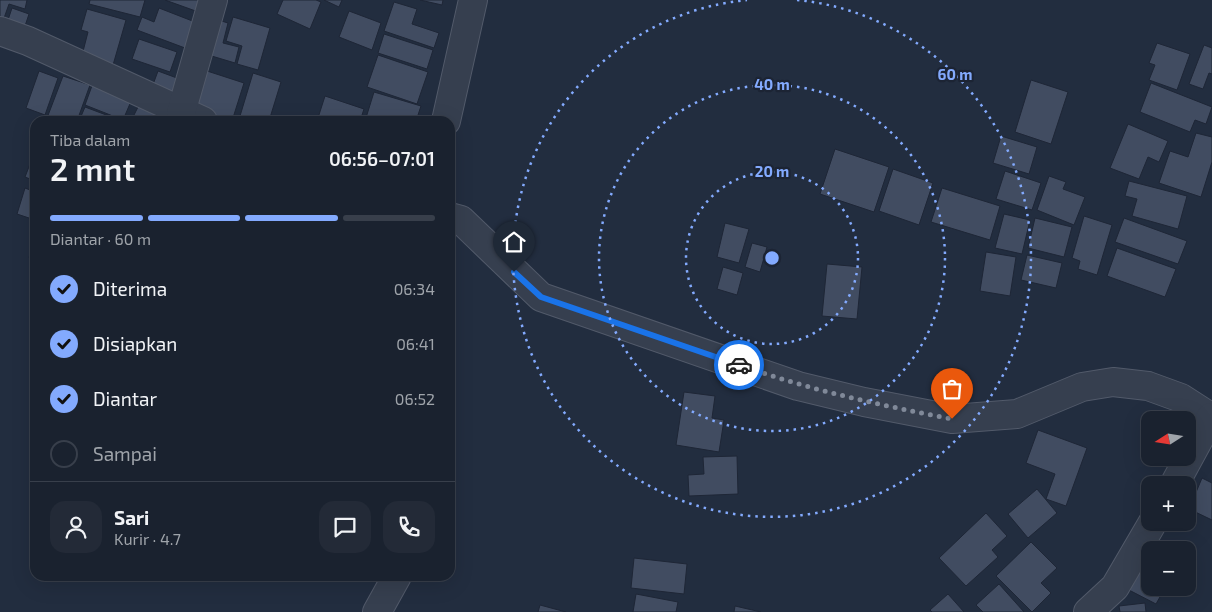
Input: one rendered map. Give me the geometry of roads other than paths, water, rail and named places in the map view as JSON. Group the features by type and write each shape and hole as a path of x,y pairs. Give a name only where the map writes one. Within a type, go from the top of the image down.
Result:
{"street":[{"path":"192,116 212,0"},
{"path":"447,116 473,0"},
{"path":"0,31 28,41 190,116"},
{"path":"455,218 461,220 541,297 798,386 864,402 952,419 1017,414 1082,386 1113,382 1148,386 1181,398 1212,418 1179,476"},
{"path":"1088,612 1115,587 1148,531"},
{"path":"377,612 394,581"}]}
